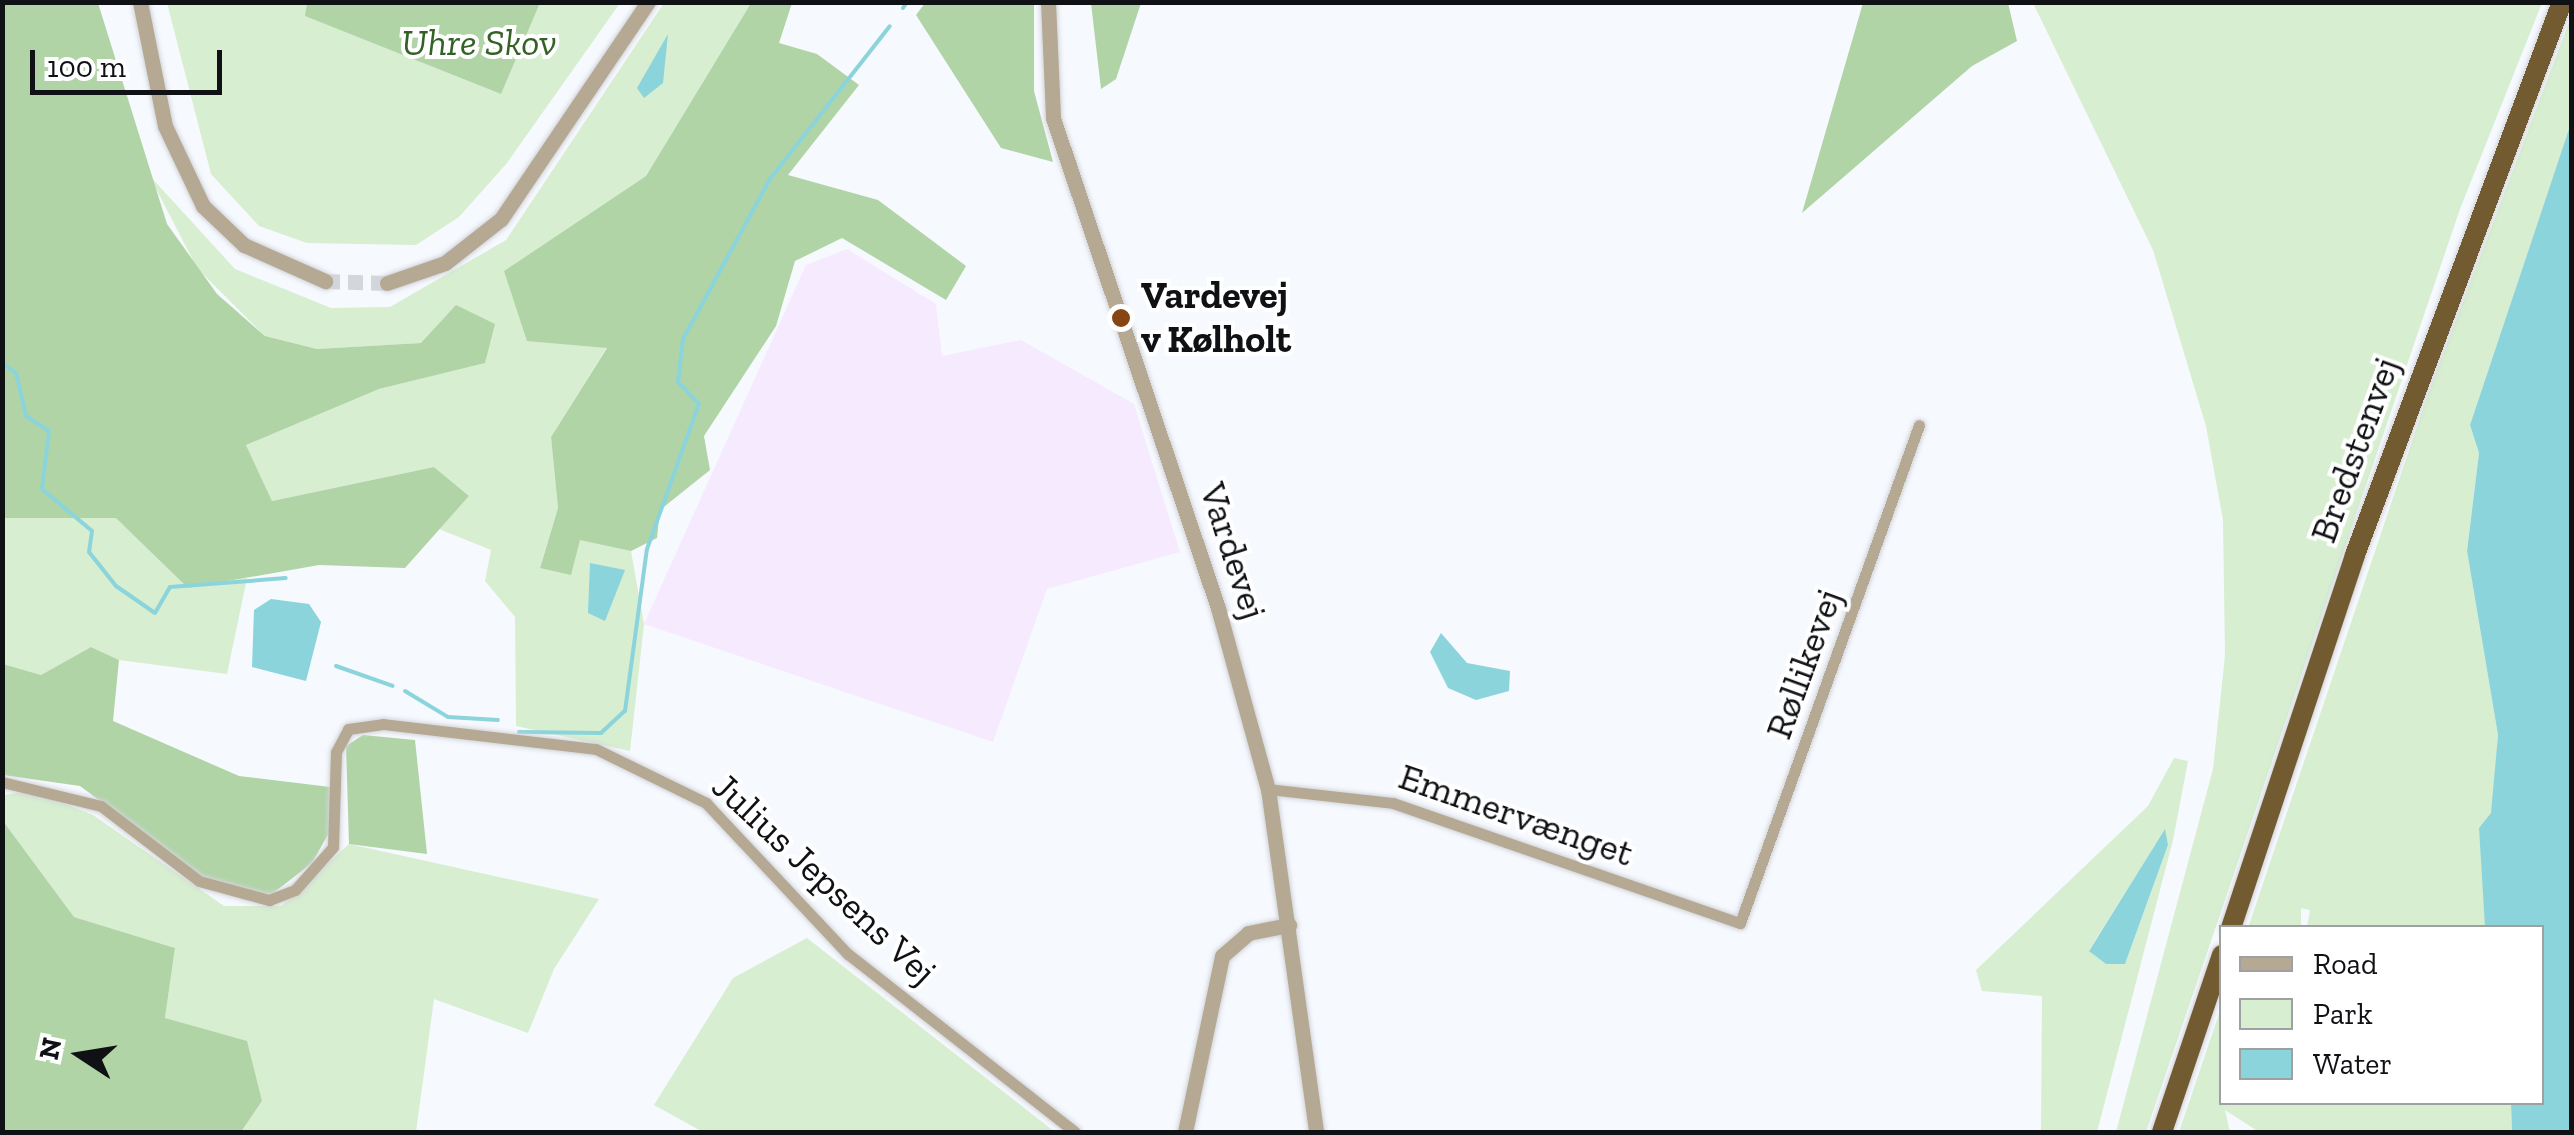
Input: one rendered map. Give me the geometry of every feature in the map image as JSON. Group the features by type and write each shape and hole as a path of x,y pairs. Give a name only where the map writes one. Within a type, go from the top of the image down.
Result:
{"highway":[{"name":"Bredstenvej","path":"2231,925 2374,502 2562,2"},
{"path":"2162,1132 2219,964"}],"street":[{"path":"140,2 169,139 203,206 244,245 324,282"},
{"path":"388,283 445,263 501,219 648,2"},
{"name":"Vardevej","path":"1048,2 1053,118 1218,608 1268,789 1316,1132"},
{"name":"Røllikevej","path":"1740,923 1920,424"},
{"name":"Julius Jepsens Vej","path":"2,782 101,806 199,881 269,900 295,890 334,847 336,752 348,729 382,724 605,752 706,803 848,954 1074,1132"},
{"name":"Emmervænget","path":"1268,789 1392,803 1740,923"},
{"path":"1185,1132 1222,956 1248,933 1289,925"}],"shaded area":[{"path":"847,249 936,304 942,356 1021,340 1134,404 1180,552 1047,589 993,742 644,624 806,265"}],"green space":[{"path":"2,3 98,3 167,224 217,294 265,336 317,349 421,343 456,305 495,324 485,363 379,389 246,445 272,501 434,467 469,496 405,568 319,565 188,588 116,518 3,518"},
{"path":"167,3 307,3 306,16 501,94 540,3 620,3 507,163 459,217 416,245 307,243 259,226 211,174"},
{"name":"Uhre Skov","path":"307,3 540,3 501,94 305,16"},
{"path":"664,3 751,3 646,176 504,271 607,347 551,437 558,508 540,567 580,539 631,551 644,624 630,751 516,726 515,617 485,581 491,550 439,529 469,496 434,467 272,501 246,445 379,389 484,363 457,305 422,343 317,349 265,336 197,268 149,175 235,269 331,308 390,307 506,240"},
{"path":"751,3 792,3 779,43 817,54 859,85 788,175 878,200 966,266 946,300 842,238 795,261 776,326 704,436 710,470 660,510 657,538 631,551 580,540 571,575 540,568 558,508 551,437 607,348 527,341 504,271 646,176"},
{"path":"925,3 1034,3 1034,91 1053,162 1001,148 916,15"},
{"path":"1091,3 1141,3 1116,79 1101,89"},
{"path":"1863,3 2008,3 2017,41 1972,66 1802,213"},
{"path":"2033,3 2542,3 2460,209 2146,1132 2116,1132 2213,769 2225,655 2223,520 2206,426 2153,250"},
{"path":"2571,17 2571,123 2470,425 2479,453 2467,551 2498,735 2485,925 2307,925 2310,910 2301,908 2301,925 2249,925 2428,394"},
{"path":"51,512 117,518 188,588 247,578 227,674 119,660 91,647 41,675 3,664 2,518"},
{"path":"91,647 119,660 113,721 239,776 330,787 330,831 312,863 272,894 241,890 203,877 80,786 3,775 3,664 41,675"},
{"path":"363,735 415,740 427,854 349,844 346,746"},
{"path":"2174,758 2188,761 2173,840 2097,1132 2041,1132 2042,996 1982,991 1976,970 2148,806","holes":["2164,831 2168,845 2125,964 2106,964 2089,950"]},
{"path":"33,791 93,815 224,906 281,906 349,844 599,899 554,969 528,1033 434,999 416,1132 241,1132 262,1101 165,1018 175,948 74,917 3,821 2,795"},
{"path":"3,821 74,917 175,948 165,1018 247,1041 262,1101 241,1132 3,1132"},
{"path":"807,938 1055,1132 703,1132 654,1105 733,978"},
{"path":"2219,1014 2219,1105 2511,1105 2512,1132 2259,1132 2225,1110 2230,1132 2179,1132"}],"water":[{"path":"668,34 663,83 644,98 637,88"},
{"path":"2571,123 2571,1132 2512,1132 2511,1105 2544,1105 2544,925 2485,925 2479,828 2491,813 2498,735 2467,551 2479,453 2470,425"},
{"path":"590,563 625,570 605,621 588,613"},
{"path":"271,599 309,604 321,622 306,681 252,667 254,610"},
{"path":"1441,633 1467,663 1510,671 1509,691 1476,700 1448,688 1430,652"},
{"path":"2165,829 2168,845 2125,964 2106,964 2089,951"}],"waterway":[{"path":"903,8 907,2"},
{"path":"519,732 601,733 625,711 647,549 699,404 678,382 683,339 770,179 890,26"},
{"path":"2,363 16,373 26,416 49,431 42,489 92,531 89,552 116,586 155,613 170,587 286,578"},
{"path":"336,666 393,686"},
{"path":"405,691 448,717 498,720"}],"tunnel":[{"path":"325,281 387,283"}],"place":[{"name":"Vardevej v Kølholt","path":"1121,318"}]}
